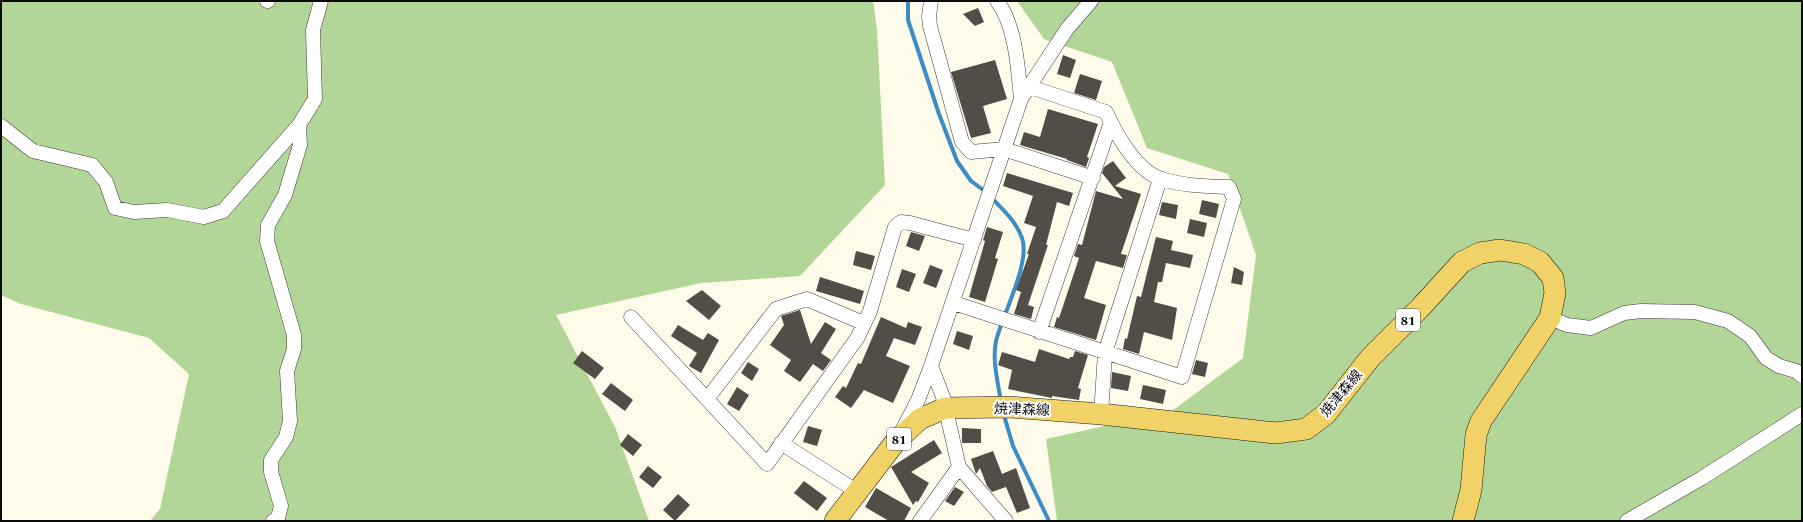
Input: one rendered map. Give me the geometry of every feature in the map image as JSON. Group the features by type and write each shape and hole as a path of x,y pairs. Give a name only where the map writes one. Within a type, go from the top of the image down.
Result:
{"main road":[{"name":"焼津森線","path":"835,521 856,491 896,442 920,419 945,408 1001,407 1101,414 1276,433 1306,429 1326,414 1370,358 1420,308 1462,262 1480,253 1500,250 1524,254 1540,262 1553,278 1555,293 1550,318 1481,421 1476,435 1471,490 1463,521"}],"street":[{"path":"1,126 33,151 92,165 106,182 115,208 134,212 167,210 204,217 223,211 299,125 315,99 313,30 321,1"},
{"path":"931,1 929,16 930,26 962,142 971,152 1004,149 1093,178"},
{"path":"997,1 1001,6 1011,34 1021,99"},
{"path":"896,442 918,400 954,303 1021,99 1067,29 1091,1"},
{"path":"954,303 1039,332 1182,377 1234,199 1229,187 1192,185 1160,179 1134,159 1106,112 1030,86"},
{"path":"1039,332 1111,122"},
{"path":"273,521 278,518 281,506 271,472 271,460 286,437 290,421 287,371 294,349 294,335 267,242 268,225 285,195 300,145 299,125"},
{"path":"1101,414 1105,352 1160,179"},
{"path":"631,317 767,464 858,337 863,323 870,311 895,227 901,222 910,222 974,240"},
{"path":"707,399 776,309 807,299 863,323"},
{"path":"1550,318 1567,325 1591,328 1624,313 1641,311 1695,312 1728,321 1750,336 1766,358 1779,366 1796,372 1802,376"},
{"path":"931,366 945,408 959,467 1006,521"},
{"path":"1628,521 1702,478 1802,414"},
{"path":"781,443 856,491"},
{"path":"920,521 959,467"}],"green space":[{"path":"1,1 873,1 877,30 885,185 800,276 701,283 556,315 615,427 649,521 150,521 160,509 189,374 149,338 21,304 1,295"},
{"path":"1017,1 1802,1 1802,521 1057,521 1046,439 1172,411 1243,358 1256,255 1228,174 1147,148 1112,62 1044,39"}],"building":[{"path":"978,8 984,22 975,26 963,14"},
{"path":"1063,55 1076,60 1070,78 1057,74"},
{"path":"995,60 1007,99 983,106 991,133 971,138 951,72"},
{"path":"1080,74 1102,81 1096,100 1074,93"},
{"path":"1048,109 1098,124 1087,157 1089,158 1086,167 1067,159 1020,145 1024,132 1040,137"},
{"path":"1113,161 1126,178 1115,186 1141,194 1121,254 1127,255 1123,268 1096,261 1084,298 1106,305 1096,340 1054,327 1057,317 1059,318 1079,258 1074,256 1078,244 1082,245 1096,191 1123,199 1102,173 1104,167"},
{"path":"1007,173 1073,193 1069,206 1057,202 1046,245 1048,245 1028,305 1034,307 1031,319 1014,314 1021,292 1016,290 1029,254 1027,254 1036,227 1024,223 1033,196 1003,186"},
{"path":"1202,200 1219,204 1216,218 1199,214"},
{"path":"1162,202 1178,205 1176,219 1159,215"},
{"path":"1190,219 1207,223 1204,237 1187,233"},
{"path":"987,227 1003,232 995,258 998,259 985,302 969,297 985,241 983,240"},
{"path":"911,232 925,236 919,251 906,246"},
{"path":"1156,237 1173,241 1171,250 1193,255 1190,268 1166,263 1162,282 1158,282 1154,302 1177,308 1172,340 1144,332 1139,354 1123,349 1125,338 1127,339 1137,296 1141,297"},
{"path":"856,251 875,256 871,270 853,265"},
{"path":"930,265 943,270 936,288 923,283"},
{"path":"1234,267 1244,272 1242,285 1231,283"},
{"path":"902,269 916,274 909,292 896,287"},
{"path":"820,277 864,291 860,304 816,291"},
{"path":"702,290 721,306 709,320 686,301"},
{"path":"800,310 811,344 825,322 836,329 821,353 831,360 823,371 813,364 800,382 784,371 791,360 770,345 784,325 781,316"},
{"path":"881,317 906,328 908,322 922,327 915,345 894,338 886,356 910,366 893,403 864,390 851,408 835,397 843,386 846,388 858,363 861,364"},
{"path":"678,325 703,340 708,333 719,340 701,373 689,366 697,353 671,336"},
{"path":"957,331 973,336 969,350 953,344"},
{"path":"1039,349 1069,359 1070,357 1073,357 1075,351 1088,355 1078,388 1081,389 1079,400 1052,396 1052,398 1008,389 1012,370 998,365 1002,352 1035,362"},
{"path":"582,351 604,368 595,379 573,363"},
{"path":"1196,360 1208,363 1205,377 1192,374"},
{"path":"748,362 759,369 752,381 741,373"},
{"path":"1112,372 1131,376 1128,391 1111,388"},
{"path":"611,383 633,400 625,411 602,394"},
{"path":"1143,385 1166,390 1163,404 1140,399"},
{"path":"737,387 749,395 739,411 727,404"},
{"path":"808,426 822,430 817,446 803,442"},
{"path":"962,428 981,429 981,443 962,443"},
{"path":"628,434 642,445 633,456 620,445"},
{"path":"934,440 942,453 911,472 929,483 918,502 916,501 913,505 891,467"},
{"path":"993,451 1002,474 1016,468 1030,508 1017,513 1006,487 992,492 987,486 980,468 976,474 971,459"},
{"path":"648,466 662,477 653,488 639,477"},
{"path":"804,481 827,498 817,511 794,493"},
{"path":"955,487 964,492 954,506 945,501"},
{"path":"876,488 911,508 904,521 889,521 865,507"},
{"path":"678,494 690,505 675,521 663,510"}],"waterway":[{"path":"908,1 908,20 939,114 957,161 971,181 986,192"},
{"path":"991,197 1009,216 1016,226 1022,238 1024,248 1023,261 1015,289 996,341 995,364 1001,402"},
{"path":"1003,412 1013,446 1049,521"}]}
